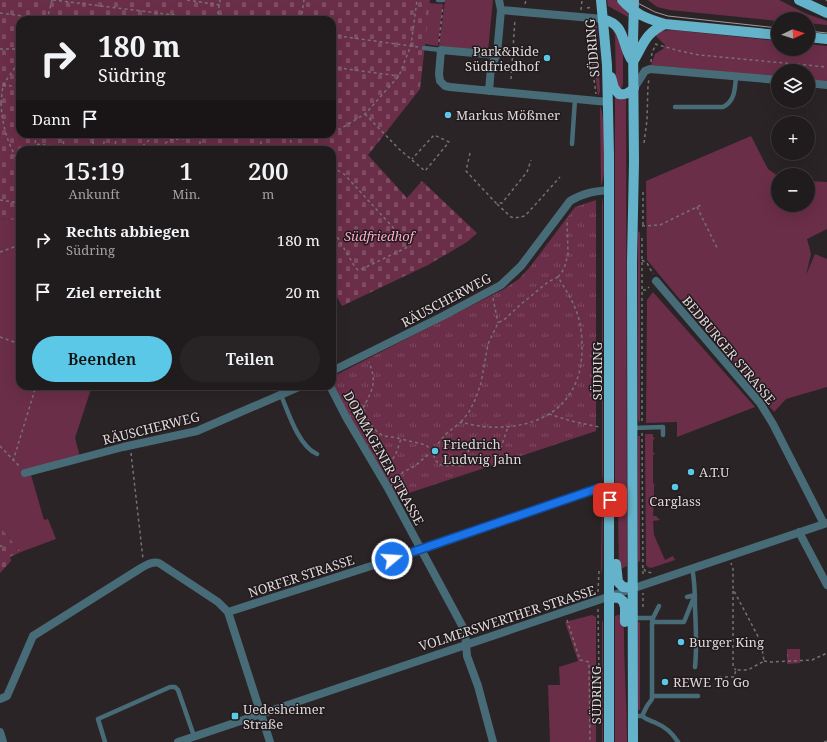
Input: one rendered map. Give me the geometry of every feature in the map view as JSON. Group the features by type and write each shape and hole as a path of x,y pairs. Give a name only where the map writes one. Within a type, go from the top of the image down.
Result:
{"main road":[{"path":"622,0 634,12 648,20 665,24 771,33"},
{"path":"633,742 638,716 632,640 637,428 633,62 634,0"},
{"path":"799,0 827,13"},
{"name":"SÜDRING","path":"596,2 607,65 610,190 609,742"},
{"path":"598,18 613,23 620,30 627,51 633,62"},
{"path":"633,62 648,36 655,29 665,24"},
{"path":"815,38 827,39"},
{"path":"607,65 614,88 619,94 629,93 634,88"},
{"path":"610,552 616,562 618,582 623,587 633,588"},
{"path":"609,597 619,598 624,601 625,628 632,640"}],"street":[{"path":"489,91 491,67 496,55 501,10 499,0"},
{"path":"501,10 598,18"},
{"path":"496,55 440,50 440,81 442,84 450,87 608,102"},
{"path":"634,88 645,71 650,69 771,79"},
{"path":"815,84 827,85"},
{"name":"RÄUSCHERWEG","path":"336,369 501,285 521,266 570,201 590,192 610,190"},
{"name":"BEDBURGER STRASSE","path":"656,281 760,403 773,424 825,523"},
{"name":"RÄUSCHERWEG","path":"25,473 130,446 197,431 292,390"},
{"name":"DORMAGENER STRASSE","path":"332,390 466,631 467,656 478,686 493,742"},
{"name":"NORFER STRASSE","path":"228,612 421,550 599,488 609,488"},
{"name":"VOLMERSWERTHER STRASSE","path":"178,742 825,523"},
{"path":"799,532 827,585"},
{"path":"0,698 7,696 33,636 144,566 151,563 159,563 218,602 228,612 270,742"},
{"path":"0,732 3,742"}],"lane":[{"path":"438,0 443,0"},
{"path":"424,48 440,50"},
{"path":"675,107 723,107 729,104 732,100 736,76"},
{"path":"572,144 575,99"},
{"path":"281,395 302,440 308,448 317,454"},
{"path":"637,428 663,427 663,435"},
{"path":"692,568 695,595 695,667"},
{"path":"687,596 695,595"},
{"path":"632,618 684,622 695,595"},
{"path":"659,606 653,620 652,700 638,716 662,726 673,734 678,742"},
{"path":"105,742 98,720 170,687 175,687 178,690 194,736"},
{"path":"652,696 696,696 695,690"}],"path":[{"path":"48,16 52,0 182,16"},
{"path":"187,0 220,5"},
{"path":"218,16 220,0"},
{"path":"302,16 304,0"},
{"path":"336,130 340,129 365,114 399,76 411,45 417,0"},
{"path":"440,50 443,0"},
{"path":"592,8 596,2"},
{"path":"587,8 592,8"},
{"path":"592,8 598,18 593,72 597,101"},
{"path":"510,79 516,11"},
{"path":"0,13 24,16"},
{"path":"336,36 424,48"},
{"path":"651,40 656,45 699,55 827,67"},
{"path":"651,63 652,52 656,45"},
{"path":"0,49 16,49"},
{"path":"16,66 4,85 0,103 6,134 16,158"},
{"path":"336,68 399,76"},
{"path":"643,148 647,120 648,84 650,74"},
{"path":"4,85 16,86"},
{"path":"365,114 399,149 425,171 449,142 434,135 412,159"},
{"path":"36,138 35,144 46,146"},
{"path":"86,138 94,139 92,146"},
{"path":"142,146 152,138"},
{"path":"162,146 170,140 190,138"},
{"path":"470,153 466,171 511,217 515,218 525,216 560,176"},
{"path":"496,203 502,202 527,172 531,160"},
{"path":"336,170 344,174 410,246 358,270 336,235"},
{"path":"643,186 642,226 660,225 703,204"},
{"path":"0,200 16,202"},
{"path":"697,207 718,250"},
{"path":"389,490 404,472 415,466 432,451 447,433 461,422 469,412 481,383 488,344 498,324 506,319 520,305 548,282 558,277 564,269 568,254 567,220 569,215"},
{"path":"642,233 637,428 643,574"},
{"path":"0,252 16,247"},
{"path":"642,260 647,263 656,281"},
{"path":"461,422 484,427 508,427 522,425 549,414 563,404 571,393 577,382 581,362 582,345 580,324 577,312 558,277"},
{"path":"492,290 494,309 498,324"},
{"path":"0,337 16,343"},
{"path":"346,417 363,408 370,396 374,381 373,373 366,354"},
{"path":"0,446 13,461 35,390"},
{"path":"363,408 367,419 373,428 382,435 426,446 432,451 436,461 443,466 462,465 470,448 500,450 508,427"},
{"path":"549,414 600,427 600,420"},
{"path":"378,471 389,465 394,458 401,439"},
{"path":"130,446 144,566"},
{"path":"719,677 734,677 736,670 733,667 733,569 729,556"},
{"path":"598,595 599,565"},
{"path":"643,569 646,572 656,572"},
{"path":"733,589 762,642 764,660"},
{"path":"598,609 599,679"},
{"path":"564,612 580,660 589,662 590,742"},
{"path":"736,670 748,670 764,660 771,662 812,660 827,653"}],"green space":[{"name":"Südfriedhof","path":"0,0 430,0 420,89 368,155 407,198 422,181 477,233 467,242 428,265 342,306 336,295 336,146 16,146 16,220 0,218"},
{"path":"445,0 493,0 488,51 439,46"},
{"path":"607,0 616,0 628,13 628,17 608,6"},
{"path":"648,0 779,0 803,12 771,12 771,20 670,10 657,7"},
{"path":"426,3 443,4 438,46 419,43"},
{"path":"815,17 827,21 827,25 815,24"},
{"path":"594,22 597,26 600,92 598,96 595,71"},
{"path":"613,27 623,48 622,88 618,86 616,82 615,35 612,28"},
{"path":"673,30 771,40 771,56 815,56 815,45 827,46 827,82 815,81 815,64 771,64 771,76 651,65 655,54 663,49 665,45 655,35 661,31"},
{"path":"615,96 626,99 627,566 619,570 618,511 615,485"},
{"path":"600,106 602,112 605,146 604,171 601,186"},
{"path":"751,136 768,169 771,171 771,212 815,212 815,181 827,182 827,229 807,239 811,254 806,275 815,254 827,259 827,387 786,399 774,412 647,260 646,181"},
{"path":"602,196 603,474 602,481"},
{"path":"596,200 596,431 394,498 334,390 336,390 336,375 504,289 519,279 530,267 575,207"},
{"path":"0,218 16,220 16,390 91,390 75,438 80,457 31,475 44,520 48,519 56,539 21,552 0,527"},
{"path":"638,231 640,233 640,423 638,420"},
{"path":"653,292 755,407 677,437 677,422 646,423 647,300"},
{"path":"645,434 653,434 653,437 655,438 653,440 653,452 655,454 653,455 653,483 655,485 654,497 660,498 657,501 654,501 653,516 656,516 660,520 653,521 654,535 665,560 673,556 675,560 651,568 646,565"},
{"path":"638,436 640,436 640,561 638,562"},
{"path":"602,496 603,507 602,576 601,567"},
{"path":"0,527 21,552 10,557 11,561 0,573"},
{"path":"624,613 627,742 615,742 615,616"},
{"path":"592,615 596,617 596,742 550,742 548,685 560,685 559,667 578,661 565,622"},
{"path":"603,621 603,742 602,742"},
{"path":"638,622 640,622 640,710 638,710"},
{"path":"787,649 800,649 800,663 787,664"}],"tram line":[{"path":"632,0 655,12 668,16 771,27"},
{"path":"815,32 827,33"}],"place":[{"name":"Park&Ride Südfriedhof","path":"547,58"},
{"name":"Markus Mößmer","path":"448,115"},
{"name":"Friedrich Ludwig Jahn","path":"435,451"},
{"name":"A.T.U","path":"691,472"},
{"name":"Carglass","path":"675,487"},
{"name":"Burger King","path":"681,642"},
{"name":"REWE To Go","path":"665,682"},
{"name":"Uedesheimer Straße","path":"235,716"}],"route":[{"path":"392,559 599,488 609,488 610,500"}]}
